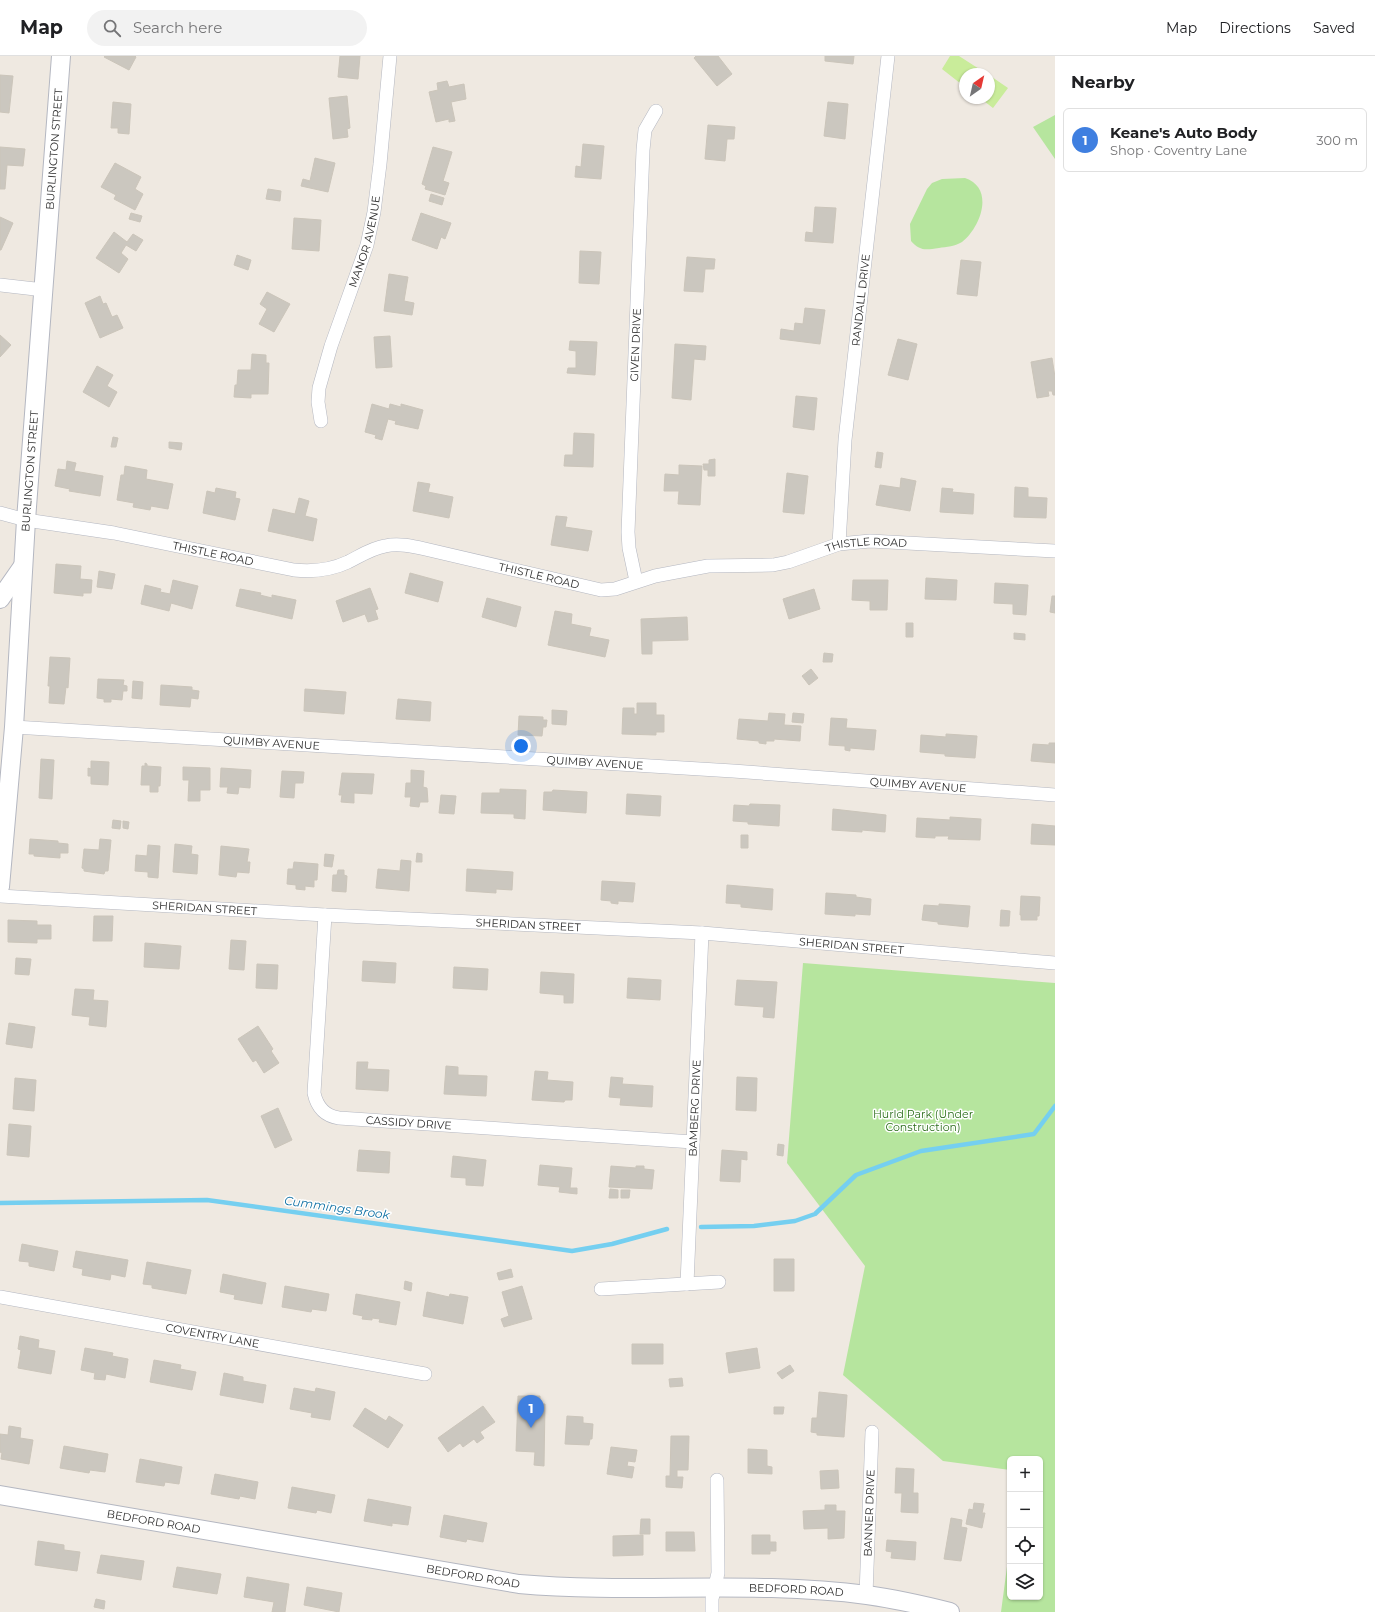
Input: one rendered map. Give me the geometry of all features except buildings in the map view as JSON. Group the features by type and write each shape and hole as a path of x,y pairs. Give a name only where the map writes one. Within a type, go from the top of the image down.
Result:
{"street":[{"name":"BURLINGTON STREET","path":"0,887 14,727 26,520 61,56"},
{"name":"MANOR AVENUE","path":"321,421 318,402 319,388 331,346 367,245 374,212 390,56"},
{"name":"RANDALL DRIVE","path":"839,544 845,440 888,56"},
{"name":"GIVEN DRIVE","path":"636,581 628,540 631,425 643,150 645,130 656,111"},
{"path":"0,286 44,290"},
{"name":"THISTLE ROAD","path":"0,512 26,520 114,533 300,571 317,571 336,567 380,547 395,545 425,549 601,590 614,589 636,581 708,566 773,565 788,562 839,544 870,540 1055,551"},
{"path":"0,599 23,566"},
{"name":"QUIMBY AVENUE","path":"14,727 733,771 1055,795"},
{"name":"SHERIDAN STREET","path":"0,896 325,915 702,933 1055,963"},
{"name":"CASSIDY DRIVE","path":"325,915 314,1093 319,1107 326,1113 339,1118 693,1142"},
{"name":"BAMBERG DRIVE","path":"687,1284 702,933"},
{"path":"601,1289 719,1282"},
{"name":"COVENTRY LANE","path":"0,1297 425,1374"},
{"name":"BANNER DRIVE","path":"866,1595 872,1432"},
{"path":"712,1612 712,1599 718,1573 717,1480"},
{"name":"BEDFORD ROAD","path":"0,1495 519,1584 596,1589 715,1587 800,1589 866,1595 950,1612"}],"green space":[{"path":"950,56 959,56 978,68 959,68 959,82 942,69"},
{"path":"995,79 1008,88 993,108 988,104 995,104"},
{"path":"1055,115 1055,159 1033,127"},
{"path":"965,178 974,183 980,190 982,199 982,208 975,227 962,242 957,244 948,247 930,249 917,247 911,241 910,224 927,189 932,183 942,179"},
{"name":"Hurld Park (Under Construction)","path":"803,963 1055,983 1055,1612 1001,1612 1007,1567 1007,1600 1043,1600 1043,1456 1007,1456 1007,1470 943,1461 843,1375 865,1266 787,1163"}],"waterway":[{"name":"Cummings Brook","path":"701,1227 754,1226 795,1221 815,1214 856,1175 921,1151 1034,1134 1055,1106"},
{"name":"Cummings Brook","path":"0,1203 207,1200 572,1251 612,1244 667,1229"}],"place":[{"name":"Keane's Auto Body","path":"531,1428"}]}
